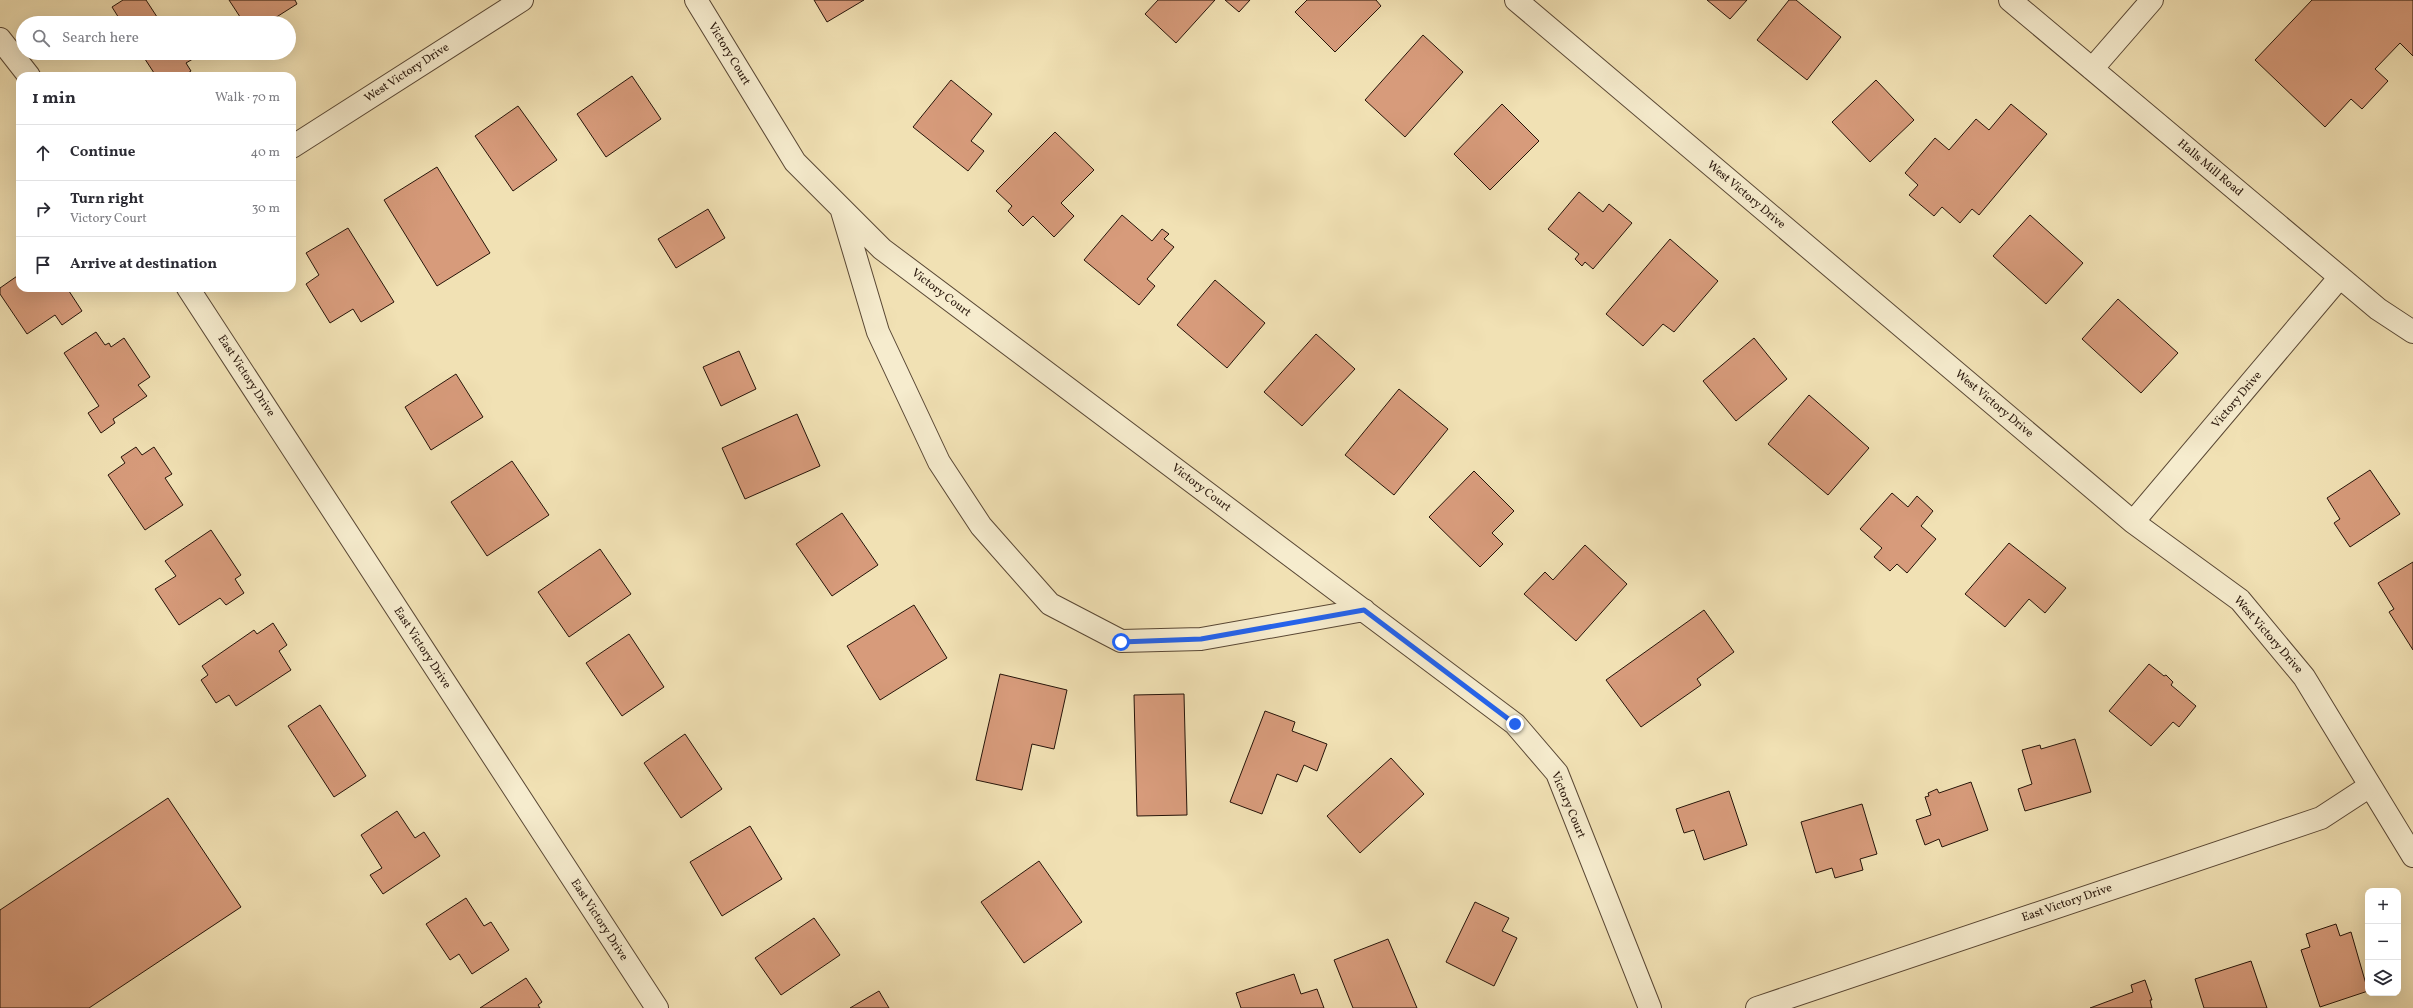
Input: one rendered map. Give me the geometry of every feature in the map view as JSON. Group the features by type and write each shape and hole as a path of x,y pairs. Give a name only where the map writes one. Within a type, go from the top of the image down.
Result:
{"street":[{"name":"West Victory Drive","path":"296,144 522,0"},
{"name":"Victory Court","path":"696,0 795,162 882,249 1515,724 1557,773 1650,1008"},
{"name":"West Victory Drive","path":"1516,0 2133,522 2240,600 2304,677 2413,856"},
{"name":"Halls Mill Road","path":"2010,0 2378,309 2413,332"},
{"path":"2092,69 2152,0"},
{"path":"0,39 16,59"},
{"path":"16,60 26,72"},
{"path":"841,208 878,332 939,462 981,526 1050,604 1121,642 1201,639 1364,610"},
{"name":"Victory Drive","path":"2133,522 2340,277"},
{"name":"East Victory Drive","path":"191,292 657,1008"},
{"name":"East Victory Drive","path":"1757,1008 2321,818 2370,786"}],"building":[{"path":"123,0 146,0 156,16 118,16 112,7"},
{"path":"229,0 295,0 297,4 278,16 239,16"},
{"path":"814,0 864,0 827,22"},
{"path":"1158,0 1215,0 1176,43 1145,14"},
{"path":"1225,0 1250,0 1239,12"},
{"path":"1307,0 1376,0 1381,6 1335,52 1295,12"},
{"path":"1707,0 1747,0 1730,19"},
{"path":"1789,0 1796,0 1841,37 1807,80 1757,40"},
{"path":"2312,0 2413,0 2413,56 2400,43 2375,69 2388,81 2362,109 2351,99 2325,127 2255,60"},
{"path":"1423,35 1463,72 1405,137 1365,100"},
{"path":"146,60 191,60 186,63 191,71 190,72 153,72"},
{"path":"632,76 661,119 606,157 577,114"},
{"path":"951,80 992,114 971,141 984,151 968,171 913,127"},
{"path":"1876,80 1914,120 1870,162 1832,122"},
{"path":"1502,104 1539,141 1490,190 1454,154"},
{"path":"2011,104 2047,134 1979,215 1972,209 1960,223 1942,207 1934,216 1909,195 1918,185 1905,173 1935,138 1949,150 1976,119 1989,130"},
{"path":"518,106 557,160 513,191 475,136"},
{"path":"1055,132 1094,170 1061,203 1074,216 1054,237 1033,216 1023,226 1008,211 1012,206 996,191"},
{"path":"437,167 490,253 437,286 384,200"},
{"path":"1579,192 1603,212 1609,204 1632,223 1593,269 1585,262 1582,266 1575,259 1579,254 1548,229"},
{"path":"708,209 725,238 676,268 658,239"},
{"path":"1122,215 1152,241 1162,229 1169,234 1164,239 1174,247 1147,279 1155,286 1139,305 1084,260"},
{"path":"2030,215 2083,263 2046,304 1993,256"},
{"path":"348,228 394,302 361,322 353,309 330,323 306,284 319,275 306,253"},
{"path":"1670,239 1718,281 1674,332 1663,324 1643,346 1606,314"},
{"path":"16,277 16,292 70,292 82,311 62,325 55,315 27,334 0,294 0,288"},
{"path":"1215,280 1265,323 1227,368 1177,325"},
{"path":"2118,299 2178,353 2141,393 2082,339"},
{"path":"96,332 105,345 109,343 111,347 124,338 150,377 138,385 147,396 113,419 115,423 101,433 88,413 99,406 64,353"},
{"path":"1316,334 1355,369 1302,426 1264,392"},
{"path":"1754,338 1787,379 1736,421 1703,381"},
{"path":"739,351 756,389 721,406 703,367"},
{"path":"456,374 483,417 431,450 405,407"},
{"path":"1399,389 1448,429 1394,495 1345,455"},
{"path":"1809,395 1869,448 1828,495 1768,444"},
{"path":"797,414 820,466 745,499 722,448"},
{"path":"136,447 142,455 154,447 172,474 165,478 183,505 145,530 108,475 125,463 121,457"},
{"path":"512,461 549,515 487,556 451,502"},
{"path":"2370,470 2400,514 2350,547 2334,523 2340,519 2327,498"},
{"path":"1474,471 1514,511 1492,533 1503,544 1480,567 1429,517"},
{"path":"1892,493 1908,507 1917,496 1933,511 1921,526 1936,539 1907,573 1897,564 1890,571 1874,557 1882,548 1860,529"},
{"path":"842,513 878,565 832,596 796,544"},
{"path":"211,530 241,575 235,579 244,593 226,605 220,598 179,625 155,589 176,576 165,561"},
{"path":"2009,543 2066,588 2045,613 2029,599 2005,627 1965,594"},
{"path":"1585,545 1627,584 1576,641 1524,594 1545,572 1553,580"},
{"path":"600,549 631,594 569,637 538,592"},
{"path":"2413,562 2413,650 2389,612 2394,609 2378,583"},
{"path":"914,605 947,658 880,700 847,646"},
{"path":"1704,610 1734,652 1697,679 1701,685 1641,727 1606,680"},
{"path":"273,623 287,645 279,651 291,670 236,706 229,695 216,703 201,680 208,675 202,666 254,630 257,634"},
{"path":"629,634 664,687 622,716 586,663"},
{"path":"2149,664 2164,676 2166,675 2173,682 2171,685 2196,706 2179,727 2173,722 2151,746 2109,711"},
{"path":"1000,674 1067,690 1054,749 1032,744 1022,790 976,780"},
{"path":"1184,694 1187,815 1137,816 1134,695"},
{"path":"320,705 366,776 334,797 288,726"},
{"path":"1265,711 1295,722 1292,731 1327,744 1317,771 1304,765 1297,782 1277,774 1262,814 1230,802"},
{"path":"685,734 722,789 681,818 644,763"},
{"path":"2075,739 2091,792 2025,811 2018,789 2032,784 2022,750 2040,745 2041,749"},
{"path":"1391,758 1424,794 1360,853 1327,816"},
{"path":"1971,782 1988,830 1942,847 1939,839 1925,845 1916,820 1931,815 1925,797 1929,796 1928,793 1937,789 1939,793"},
{"path":"1729,791 1747,845 1704,860 1694,830 1684,833 1676,809"},
{"path":"168,798 241,907 89,1008 0,1008 0,910"},
{"path":"1862,804 1877,854 1860,859 1863,870 1835,878 1832,868 1816,873 1801,822"},
{"path":"397,811 415,838 424,832 440,856 383,894 370,875 382,868 361,835"},
{"path":"750,826 782,879 722,916 690,862"},
{"path":"1039,861 1082,922 1024,963 981,902"},
{"path":"466,898 484,926 491,922 509,950 472,974 459,954 450,960 426,924"},
{"path":"1475,902 1509,918 1502,931 1517,938 1494,986 1446,962"},
{"path":"814,918 840,955 781,995 755,958"},
{"path":"2336,924 2340,936 2351,932 2365,981 2365,992 2320,1007 2301,950 2310,947 2306,934"},
{"path":"1388,939 1417,1008 1353,1008 1334,960"},
{"path":"2251,961 2267,1008 2204,1008 2195,979"},
{"path":"1294,974 1301,994 1317,989 1324,1008 1241,1008 1236,993"},
{"path":"526,978 542,1002 538,1005 540,1008 480,1008"},
{"path":"2145,980 2152,1000 2150,1000 2152,1008 2090,1008 2133,992 2131,985"},
{"path":"879,991 889,1008 850,1008"}],"route":[{"path":"1121,642 1201,639 1364,610 1515,724"}]}
